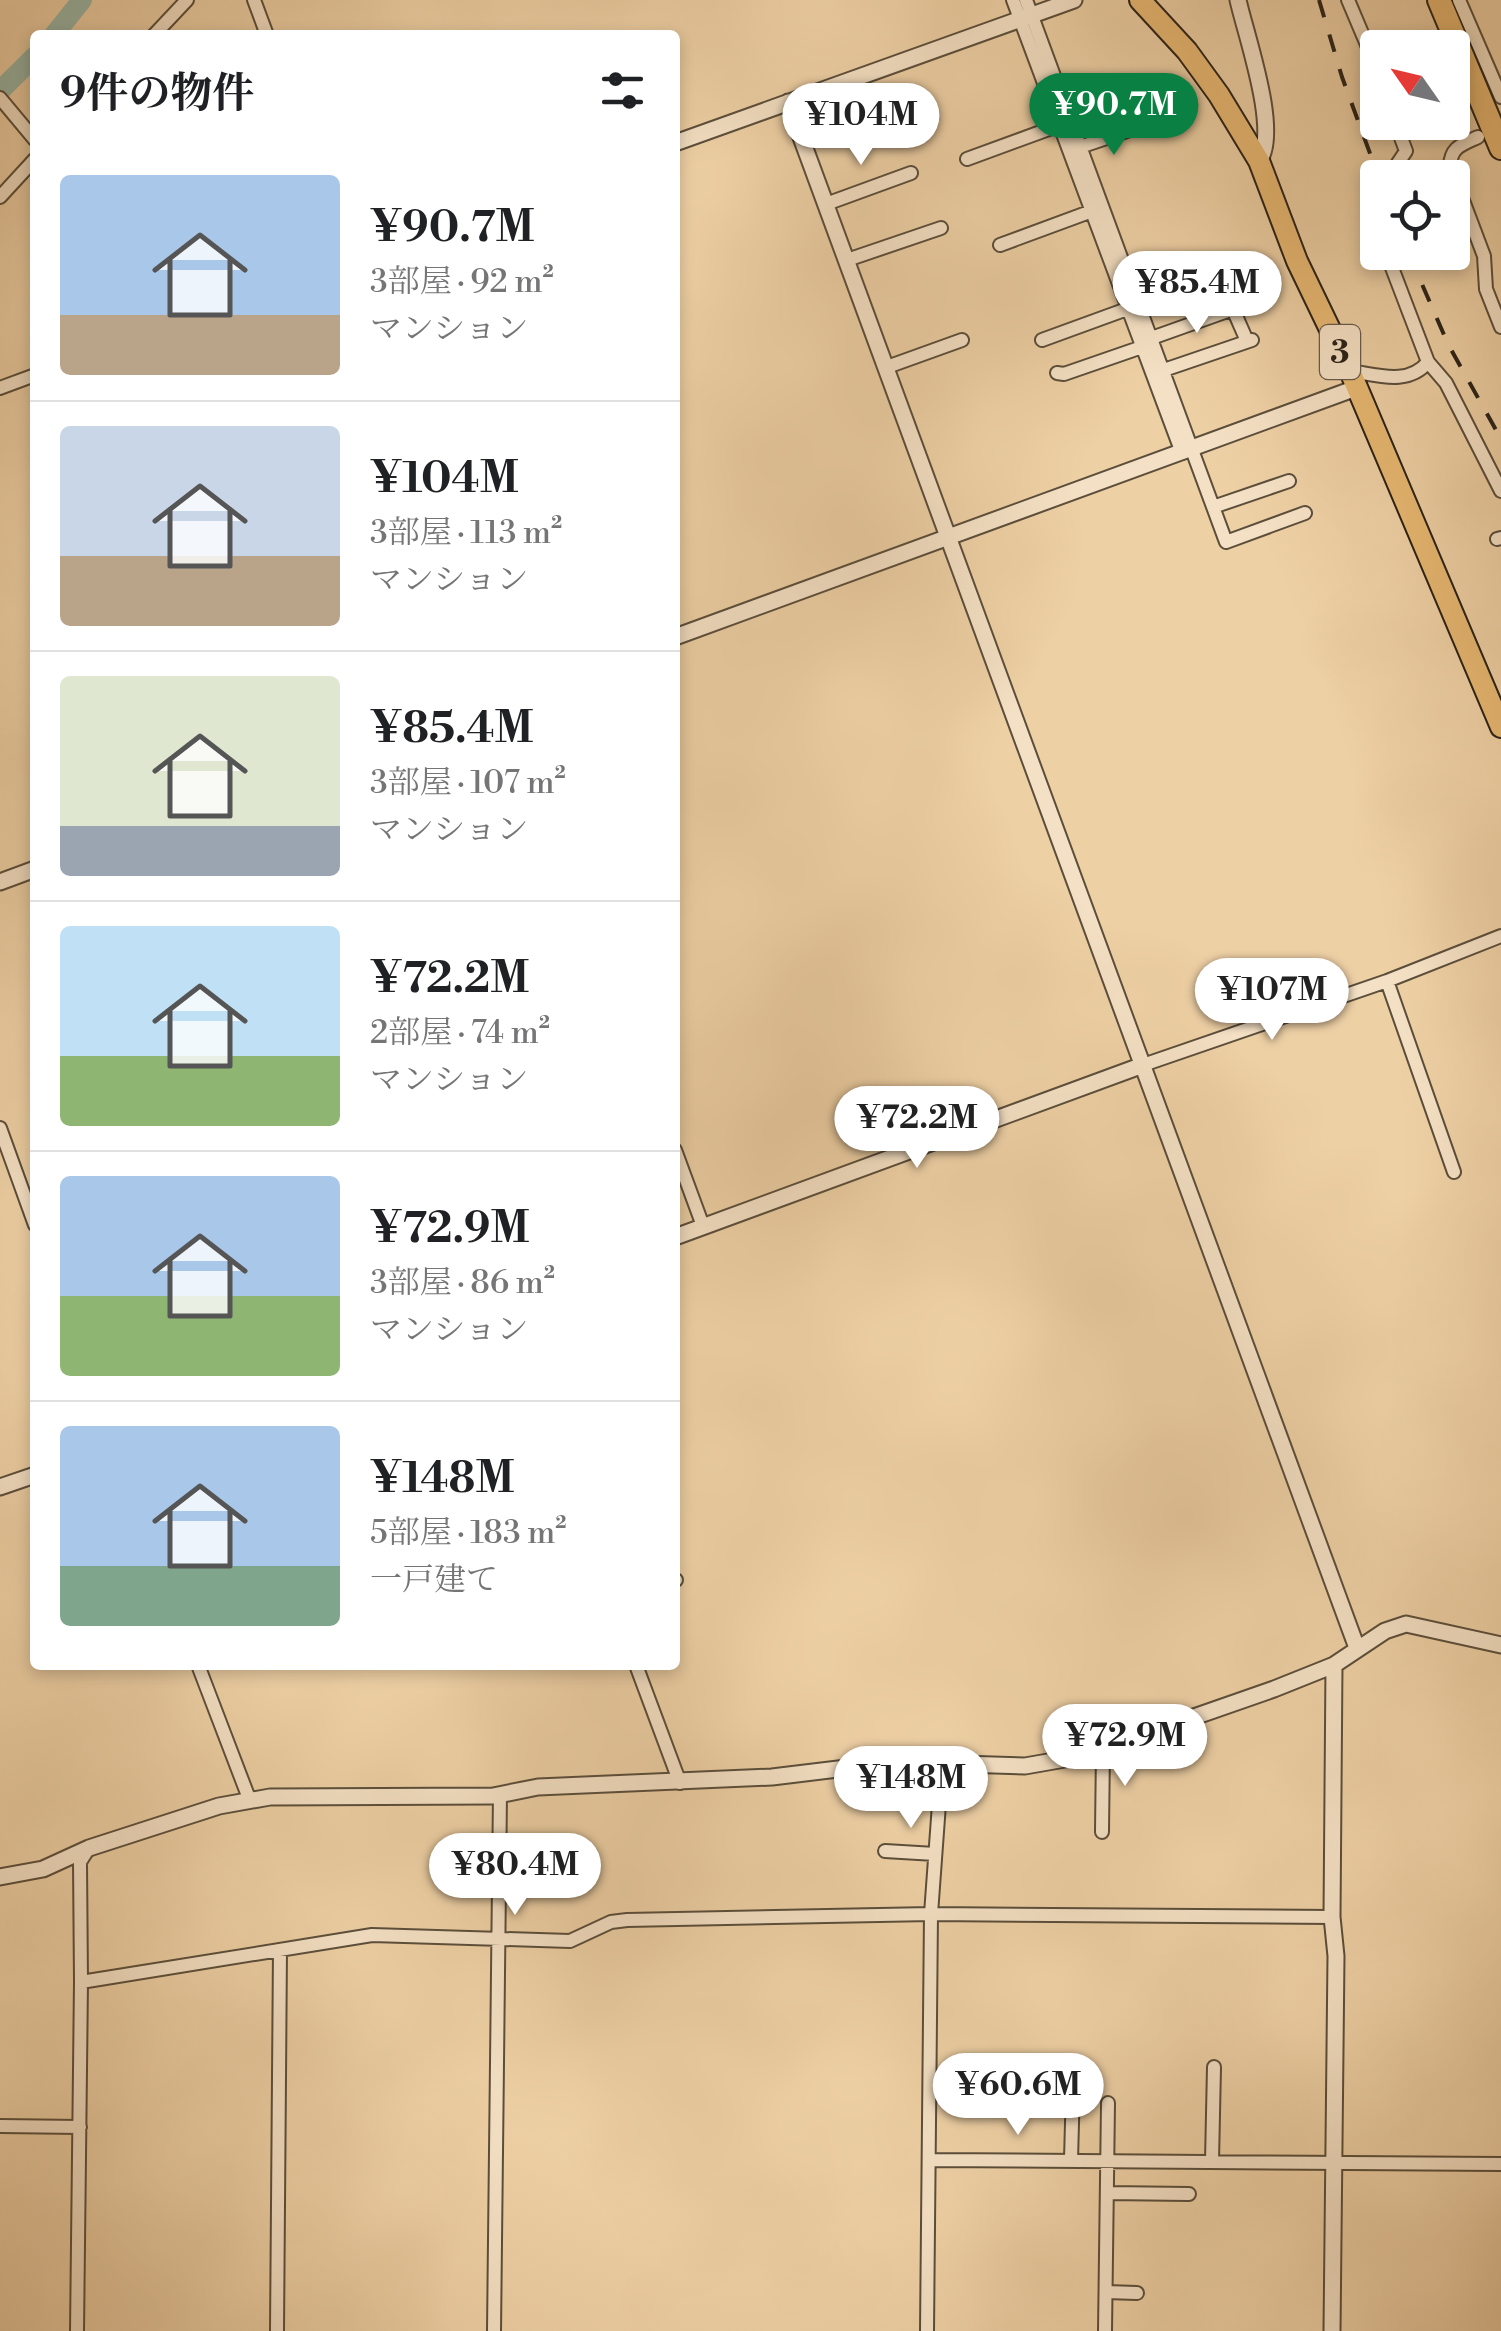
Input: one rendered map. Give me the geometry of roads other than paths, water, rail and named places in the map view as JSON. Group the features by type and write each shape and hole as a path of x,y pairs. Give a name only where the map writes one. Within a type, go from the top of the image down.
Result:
{"highway":[{"name":"3","path":"1140,0 1187,51 1259,161 1297,261 1353,380 1501,727"},
{"path":"1439,0 1501,148"}],"street":[{"path":"159,30 187,0"},
{"path":"254,0 265,30"},
{"path":"1013,0 1026,19 1144,343"},
{"path":"1026,0 1026,19"},
{"path":"680,141 1074,0"},
{"path":"1238,0 1263,107 1267,144 1259,161"},
{"path":"1348,0 1361,30"},
{"path":"1459,0 1501,97"},
{"path":"0,98 30,134"},
{"path":"788,102 1357,1648"},
{"path":"1065,123 1080,147 1092,211 1127,309 1158,372 1226,542 1305,514"},
{"path":"966,159 1065,123"},
{"path":"1080,147 1134,129"},
{"path":"1478,137 1455,148 1450,154 1450,166 1484,256 1486,288 1501,327"},
{"path":"0,197 30,165"},
{"path":"826,204 911,173"},
{"path":"1000,245 1092,211"},
{"path":"846,260 941,228"},
{"path":"1393,270 1428,362 1446,382 1501,491"},
{"path":"1042,340 1127,309"},
{"path":"1058,373 1233,309 1251,340 1158,372"},
{"path":"887,367 962,340"},
{"path":"680,635 1187,451 1353,380 1402,378 1418,374 1428,362"},
{"path":"0,388 30,377"},
{"path":"1213,506 1288,481"},
{"path":"0,882 30,871"},
{"path":"680,1235 1144,1065 1387,981 1501,936"},
{"path":"1387,981 1454,1172"},
{"path":"0,1128 30,1211"},
{"path":"680,1164 703,1226"},
{"path":"0,1487 30,1476"},
{"path":"0,1877 43,1869 89,1848 218,1806 250,1800 500,1794 538,1786 772,1777 896,1762 1025,1766 1103,1749 1334,1664 1385,1630 1406,1624 1501,1644"},
{"path":"1332,2331 1334,1664"},
{"path":"200,1670 250,1800"},
{"path":"638,1670 680,1783"},
{"path":"1102,1832 1103,1749"},
{"path":"927,2331 931,1914 942,1763"},
{"path":"494,2331 500,1794"},
{"path":"78,2331 80,1862 89,1848"},
{"path":"885,1851 935,1854"},
{"path":"81,1982 372,1935 570,1942 611,1922 627,1920 931,1914 1332,1917"},
{"path":"277,2331 280,1950"},
{"path":"1212,2161 1214,2067"},
{"path":"1071,2160 1073,2086"},
{"path":"1105,2331 1108,2103"},
{"path":"0,2126 80,2127"},
{"path":"929,2160 1501,2164"},
{"path":"1107,2193 1189,2194"},
{"path":"1106,2292 1137,2293"}],"waterway":[{"path":"58,30 82,0"},
{"path":"0,91 30,61"}],"railway":[{"path":"1319,0 1372,160"},
{"path":"1416,270 1448,344 1501,439"}]}
